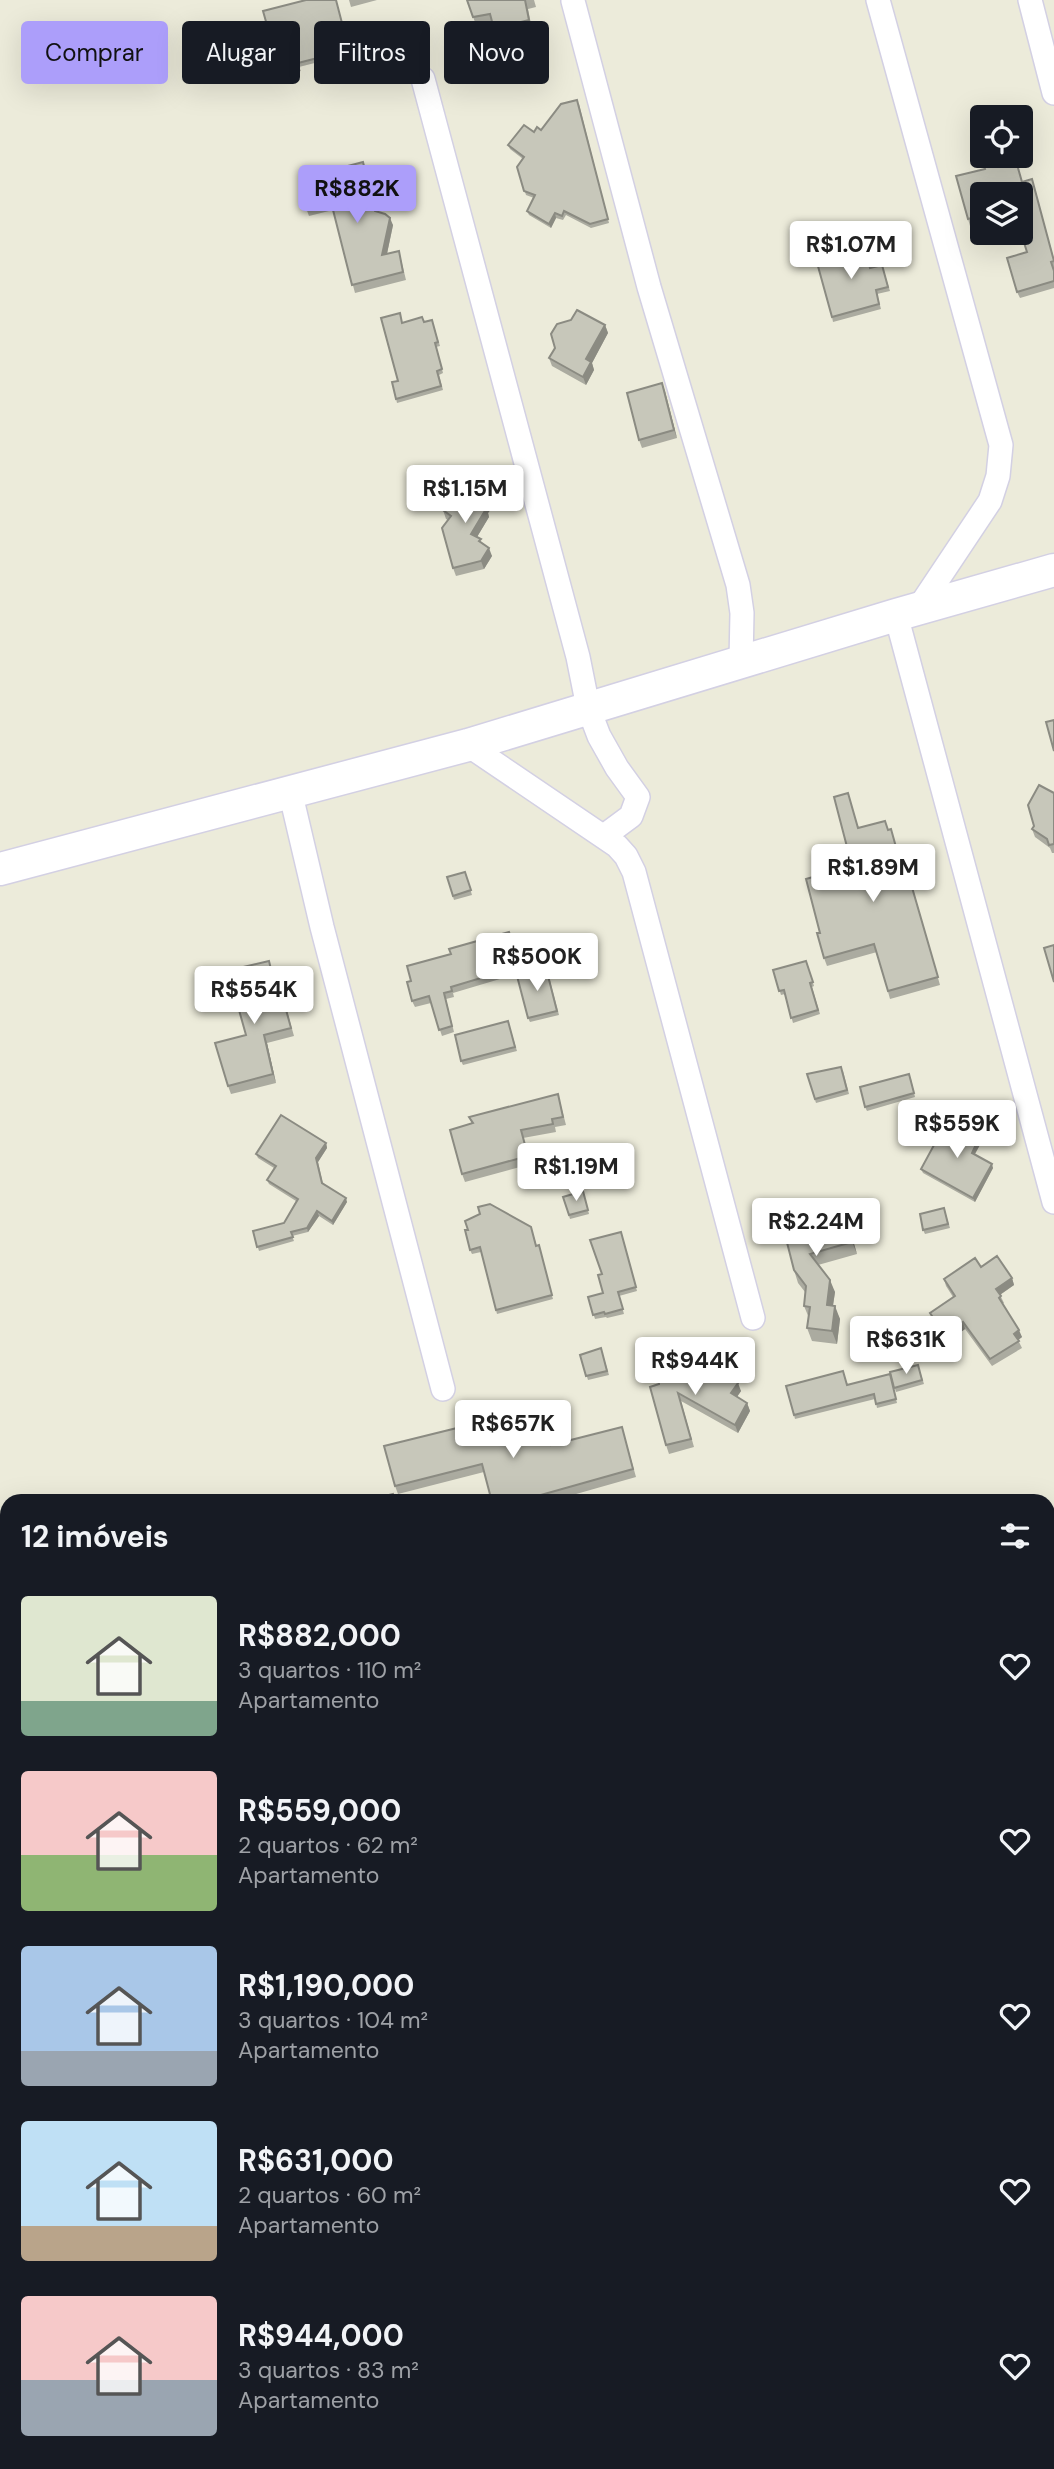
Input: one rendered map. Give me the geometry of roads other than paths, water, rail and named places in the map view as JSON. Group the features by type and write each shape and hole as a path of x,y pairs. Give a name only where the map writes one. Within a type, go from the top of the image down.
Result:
{"street":[{"path":"878,0 1001,445 998,476 990,501 907,612"},
{"path":"1030,0 1054,93"},
{"path":"573,1 649,286 738,585 742,613 740,661"},
{"path":"424,84 578,657 588,707 607,751 638,797 631,816 604,836"},
{"path":"0,869 468,745 740,661 1054,570"},
{"path":"907,612 1054,1202"},
{"path":"468,745 604,836 626,856 634,872 753,1318"},
{"path":"290,791 321,928 443,1389"}]}
